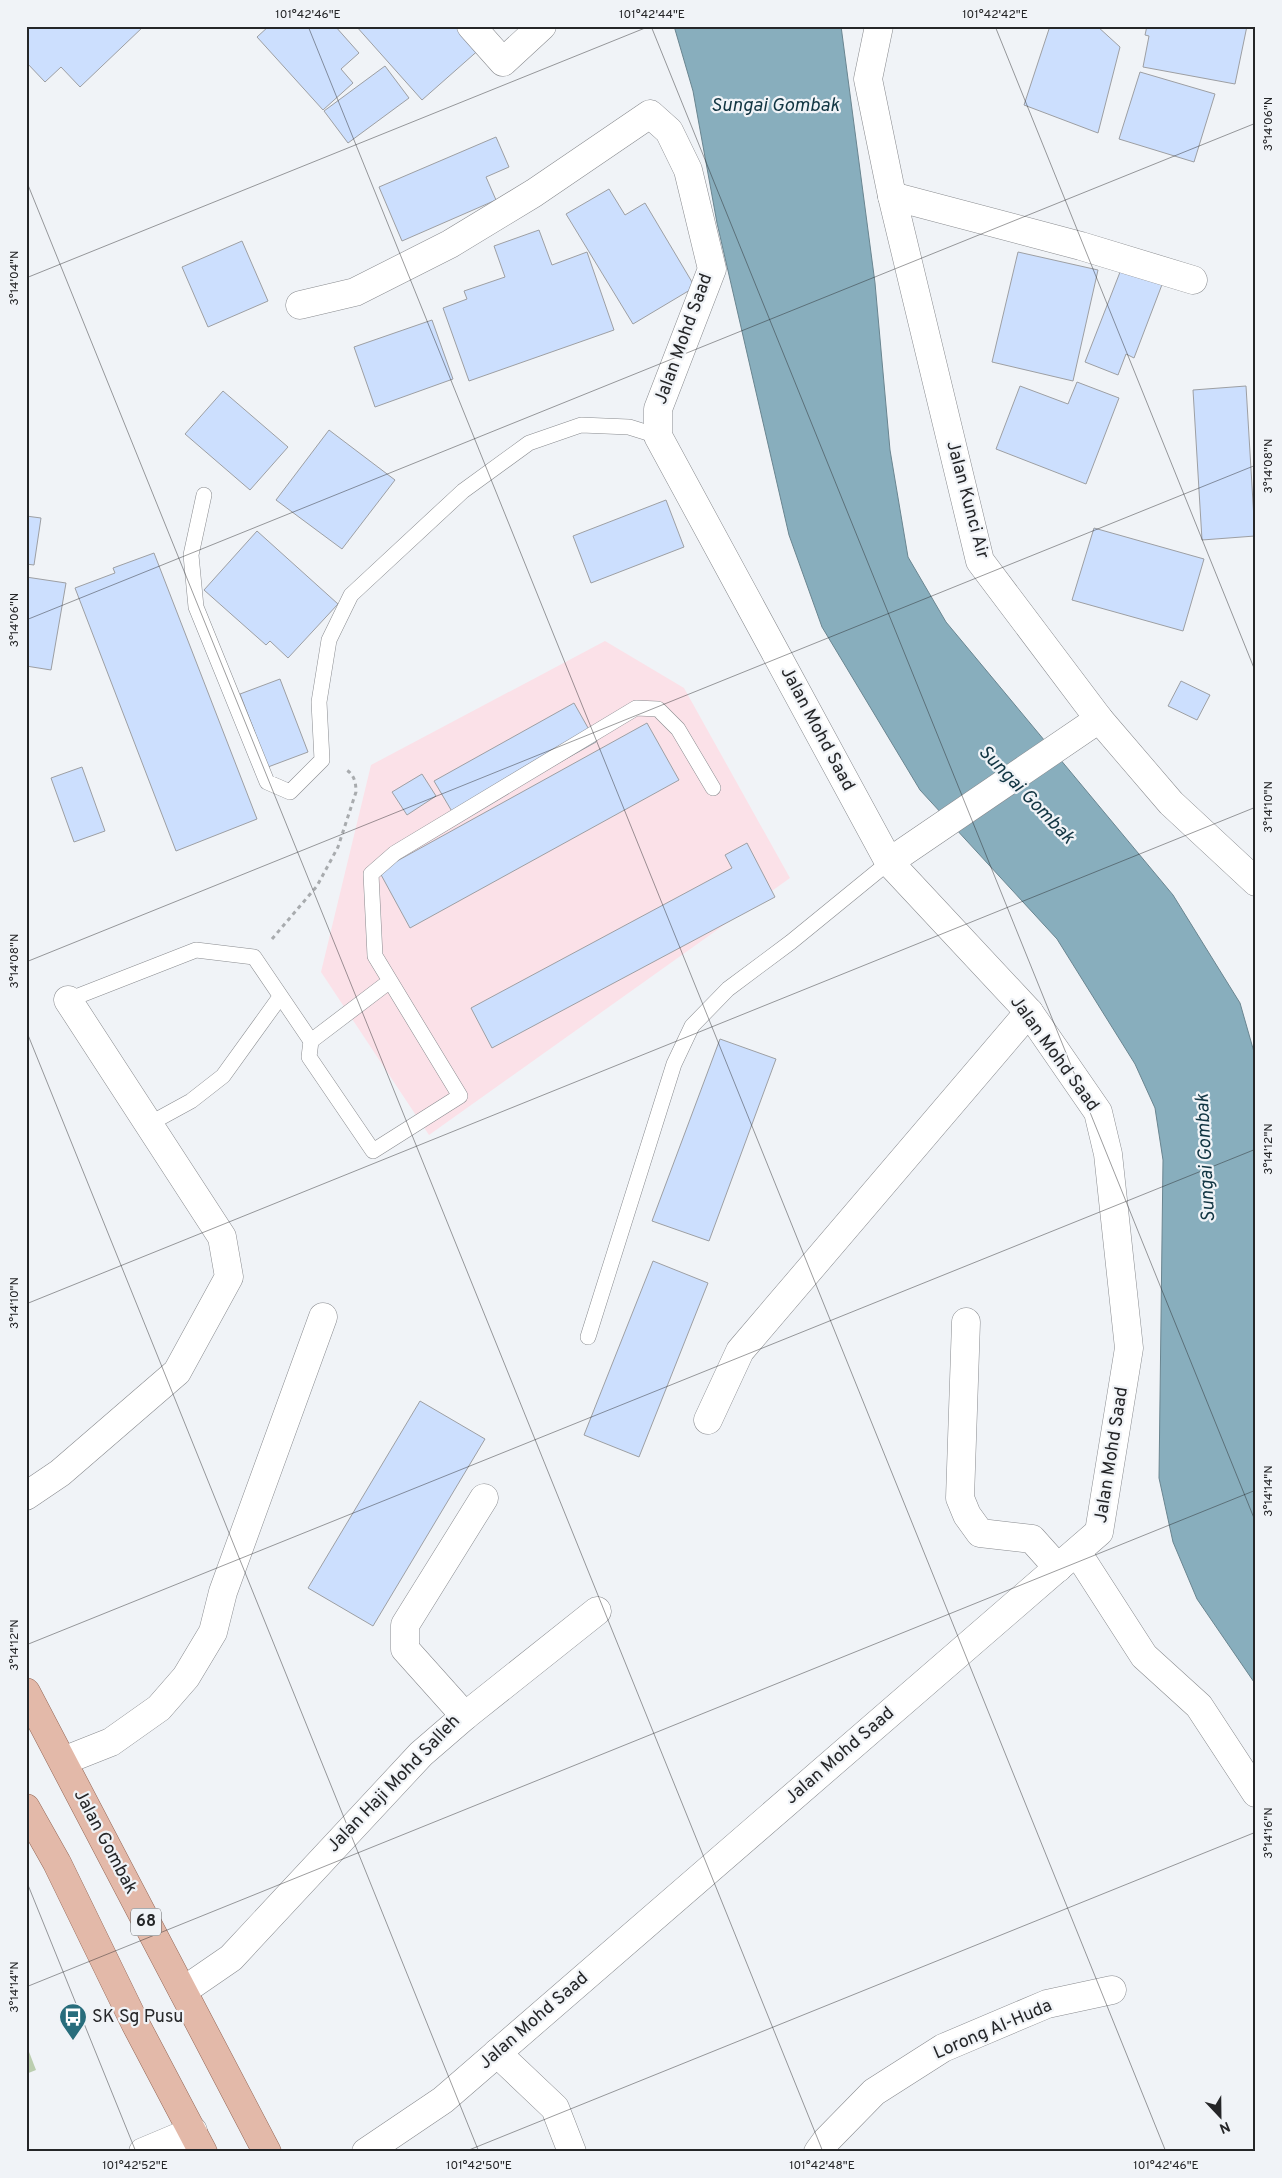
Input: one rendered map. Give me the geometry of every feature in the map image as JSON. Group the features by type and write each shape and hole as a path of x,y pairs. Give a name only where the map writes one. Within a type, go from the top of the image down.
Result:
{"main road":[{"name":"Jalan Gombak","path":"26,1692 267,2152"},
{"path":"26,1808 56,1863 135,2023 198,2142"}],"street":[{"path":"471,26 503,62 542,26"},
{"name":"Jalan Kunci Air","path":"880,26 868,79 892,196 980,561 1099,719 1171,804 1256,882"},
{"name":"Jalan Mohd Saad","path":"300,305 355,292 450,244 534,193 650,114 669,131 688,170 712,269 658,409 658,436 894,858 1029,1012 1098,1112 1108,1154 1129,1348 1099,1532 443,2100 366,2152"},
{"path":"892,196 1081,246 1193,280"},
{"path":"894,858 1099,719"},
{"path":"26,1496 60,1473 177,1372 229,1278 222,1237 68,1000"},
{"path":"708,1420 740,1351 1029,1012"},
{"path":"62,1761 111,1742 159,1708 186,1677 213,1632 223,1592 323,1317"},
{"path":"966,1322 960,1498 967,1515 980,1532 1032,1539 1067,1560 1144,1656 1199,1706 1256,1793"},
{"name":"Jalan Haji Mohd Salleh","path":"183,1991 232,1958 421,1754 465,1716 406,1649 405,1625 484,1498"},
{"path":"465,1716 597,1610"},
{"name":"Lorong Al-Huda","path":"818,2152 826,2140 874,2092 943,2048 1047,2004 1112,1990"},
{"path":"497,2053 555,2108 572,2152"},
{"path":"143,2152 198,2142"}],"lane":[{"path":"204,495 191,555 196,607 267,782 290,792 322,760 319,702 329,640 350,595 463,491 529,443 581,425 629,427 658,436"},
{"path":"390,981 311,1041 308,1057 372,1151 460,1096 375,956 371,874 395,853 636,708 658,709 678,729 714,788"},
{"path":"588,1337 674,1064 692,1026 728,990 791,942 894,858"},
{"path":"68,1000 196,950 254,958 311,1041"},
{"path":"149,1124 191,1101 223,1076 280,997"}],"path":[{"path":"254,958 284,928 317,886 334,855 356,792 356,782 351,772"}],"shaded area":[{"path":"605,641 684,688 790,878 429,1135 321,972 371,765"}],"green space":[{"path":"26,2044 36,2070 26,2074"}],"water":[{"name":"Sungai Gombak","path":"674,26 841,26 875,283 890,450 908,557 946,622 1173,895 1240,1003 1256,1059 1256,1685 1197,1599 1173,1542 1159,1478 1163,1160 1155,1108 1135,1064 1057,939 920,790 822,627 789,535 717,223 693,91"}],"building":[{"path":"26,26 144,26 80,87 61,67 45,82 26,62"},
{"path":"269,26 335,26 359,53 341,69 353,83 323,110 257,37"},
{"path":"356,26 462,26 482,47 422,100"},
{"path":"1050,26 1097,26 1120,47 1098,133 1024,105"},
{"path":"1147,26 1247,26 1235,84 1143,67 1149,36 1145,35"},
{"path":"385,66 409,98 348,143 324,111"},
{"path":"1140,72 1215,94 1194,162 1119,139"},
{"path":"496,137 509,167 486,177 496,200 402,241 379,187"},
{"path":"609,189 625,215 645,203 695,287 633,324 566,214"},
{"path":"539,230 552,265 587,252 614,330 469,381 443,308 467,299 464,291 505,277 494,246"},
{"path":"242,241 268,301 208,327 182,267"},
{"path":"1018,252 1098,270 1073,381 992,362"},
{"path":"1122,267 1163,282 1134,358 1126,354 1118,375 1085,362"},
{"path":"432,320 453,379 375,407 354,347"},
{"path":"1077,382 1119,398 1086,484 996,449 1020,386 1068,404"},
{"path":"1246,386 1255,536 1202,540 1193,390"},
{"path":"223,391 288,447 250,490 185,434"},
{"path":"329,430 395,480 342,549 276,500"},
{"path":"666,500 684,547 591,583 573,536"},
{"path":"26,516 41,518 34,565 26,564"},
{"path":"1094,528 1204,559 1183,631 1072,600"},
{"path":"257,531 338,604 288,658 270,641 266,645 204,590"},
{"path":"154,553 257,819 176,851 75,588 115,573 113,568"},
{"path":"26,577 66,583 51,670 26,666"},
{"path":"280,679 308,752 268,767 240,694"},
{"path":"1181,681 1210,695 1197,720 1168,706"},
{"path":"574,703 596,742 457,820 434,781"},
{"path":"647,723 679,780 410,928 379,871"},
{"path":"82,767 105,831 74,842 51,778"},
{"path":"422,774 436,796 407,815 392,792"},
{"path":"747,843 775,897 492,1048 471,1008 732,868 725,855"},
{"path":"720,1039 776,1059 709,1241 652,1221"},
{"path":"653,1261 708,1283 639,1457 584,1435"},
{"path":"420,1401 485,1439 373,1626 308,1588"}],"place":[{"name":"SK Sg Pusu","path":"73,2041"}]}
